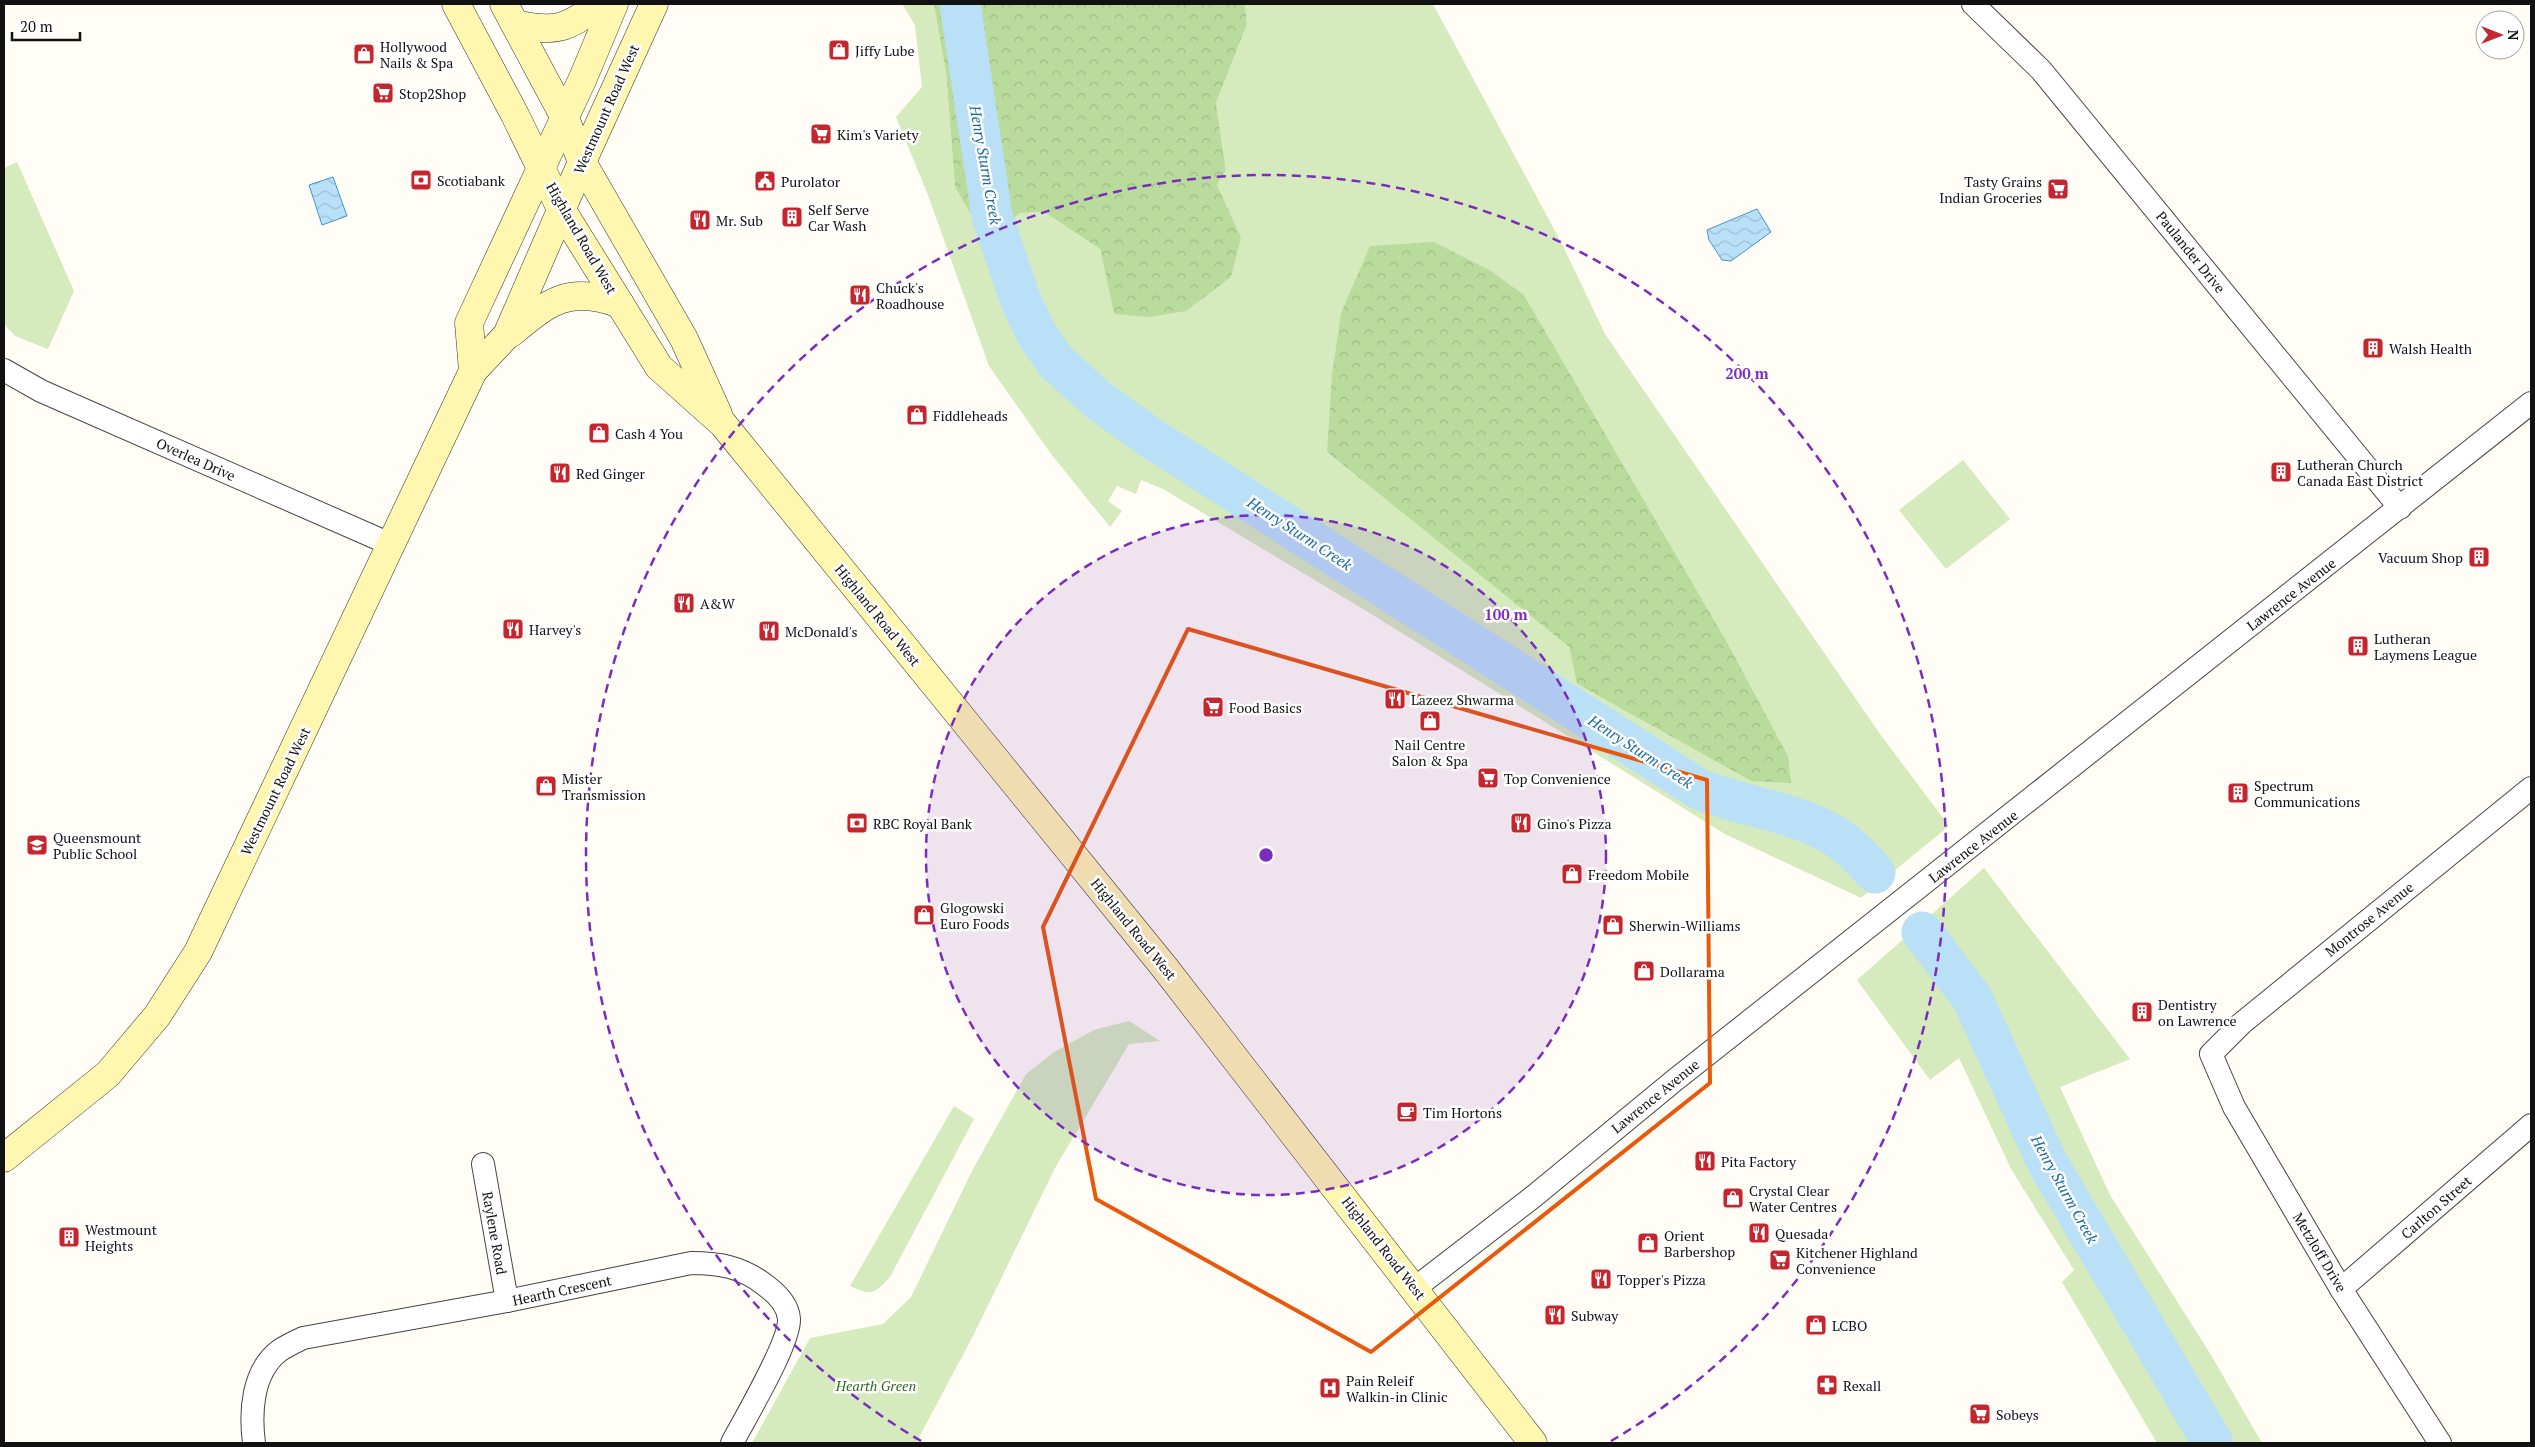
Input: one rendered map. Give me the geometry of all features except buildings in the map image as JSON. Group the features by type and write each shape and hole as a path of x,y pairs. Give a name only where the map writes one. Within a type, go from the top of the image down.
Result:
{"main road":[{"name":"Highland Road West","path":"456,4 541,165 562,209 659,367 723,424 1166,968 1533,1443"},
{"path":"510,14 538,29 560,29 587,14 599,4"},
{"path":"473,371 469,323 564,118 614,4"},
{"name":"Westmount Road West","path":"4,1158 108,1074 157,1016 198,952 473,371 508,336 582,162 654,4"},
{"name":"Highland Road West","path":"510,14 564,118 582,162 684,339 723,424"},
{"path":"508,336 541,307 566,298 584,295 620,304"}],"street":[{"name":"Paulander Drive","path":"1973,4 2041,70 2400,508"},
{"name":"Overlea Drive","path":"4,370 41,391 390,544"},
{"name":"Lawrence Avenue","path":"1415,1288 1533,1197 1675,1080 2531,404"},
{"name":"Montrose Avenue","path":"2211,1054 2242,1022 2531,788"},
{"name":"Metzloff Drive","path":"2211,1054 2234,1107 2341,1289 2440,1443"},
{"name":"Carlton Street","path":"2341,1289 2531,1125"},
{"name":"Raylene Road","path":"482,1164 508,1301"},
{"name":"Hearth Crescent","path":"254,1443 251,1418 262,1370 279,1352 303,1338 508,1301 691,1263 712,1263 737,1268 756,1278 773,1291 782,1302 786,1307 789,1319 786,1340 732,1443"}],"highlighted area":[{"path":"1188,629 1707,780 1710,1083 1371,1352 1096,1199 1043,927"}],"green space":[{"path":"902,4 934,4 937,10 946,72 955,187 1019,213 1044,212 1100,249 1114,314 1241,237 1217,185 1226,169 1216,103 1247,24 1245,4 1433,4 1562,244 1605,334 1880,734 1949,826 1861,898 1725,834 1368,612 1163,489 1141,480 1136,494 1117,486 1108,501 1122,511 1110,527 1051,454 989,366 928,195 896,117 922,87 915,25","holes":["1524,295 1727,642 1788,756 1751,781 1577,684 1569,647 1327,452"]},
{"path":"934,4 1245,4 1247,24 1216,103 1226,170 1217,185 1241,237 1231,277 1186,311 1148,317 1114,314 1100,249 1044,212 1019,213 1012,221 977,225 955,187 946,72"},
{"path":"17,162 74,291 48,349 15,336 4,324 4,168"},
{"path":"1434,242 1491,271 1524,295 1727,642 1788,756 1791,783 1751,781 1577,684 1569,647 1327,452 1332,375 1341,313 1370,246"},
{"path":"1963,460 2010,519 1946,569 1899,510"},
{"path":"1984,868 2130,1059 2060,1087 2110,1195 2211,1355 2262,1443 2157,1443 2062,1282 2074,1270 2011,1169 1959,1058 1930,1080 1857,980"},
{"name":"Hearth Green","path":"1129,1021 1160,1041 1129,1044 1055,1168 974,1334 916,1443 752,1443 810,1338 883,1324 911,1297 972,1171 1026,1074 1054,1052 1094,1030"},
{"path":"954,1106 974,1119 890,1277 872,1292 850,1286"}],"water":[{"path":"333,177 347,216 322,225 309,185"},
{"path":"1757,209 1771,232 1731,261 1722,260 1709,240 1707,230"}],"waterway":[{"name":"Henry Sturm Creek","path":"960,4 992,216 1020,299 1036,333 1055,361 1098,400 1148,436 1699,789 1795,818 1826,831 1847,844 1875,873"},
{"name":"Henry Sturm Creek","path":"1922,932 1972,998 2047,1162 2213,1443"}],"place":[{"name":"Jiffy Lube","path":"839,50"},
{"name":"Hollywood Nails & Spa","path":"364,54"},
{"name":"Stop2Shop","path":"383,93"},
{"name":"Kim's Variety","path":"821,134"},
{"name":"Scotiabank","path":"421,180"},
{"name":"Purolator","path":"765,181"},
{"name":"Tasty Grains Indian Groceries","path":"2058,189"},
{"name":"Self Serve Car Wash","path":"792,217"},
{"name":"Mr. Sub","path":"700,220"},
{"name":"Chuck's Roadhouse","path":"860,295"},
{"name":"Walsh Health","path":"2373,348"},
{"name":"Fiddleheads","path":"917,415"},
{"name":"Cash 4 You","path":"599,433"},
{"name":"Lutheran Church Canada East District","path":"2281,472"},
{"name":"Red Ginger","path":"560,473"},
{"name":"Vacuum Shop","path":"2479,557"},
{"name":"A&W","path":"684,603"},
{"name":"Harvey's","path":"513,629"},
{"name":"McDonald's","path":"769,631"},
{"name":"Lutheran Laymens League","path":"2358,646"},
{"name":"Lazeez Shwarma","path":"1395,699"},
{"name":"Food Basics","path":"1213,707"},
{"name":"Nail Centre Salon & Spa","path":"1430,721"},
{"name":"Top Convenience","path":"1488,778"},
{"name":"Mister Transmission","path":"546,786"},
{"name":"Spectrum Communications","path":"2238,793"},
{"name":"RBC Royal Bank","path":"857,823"},
{"name":"Gino's Pizza","path":"1521,823"},
{"name":"Queensmount Public School","path":"37,845"},
{"name":"Freedom Mobile","path":"1572,874"},
{"name":"Glogowski Euro Foods","path":"924,915"},
{"name":"Sherwin-Williams","path":"1613,925"},
{"name":"Dollarama","path":"1644,971"},
{"name":"Dentistry on Lawrence","path":"2142,1012"},
{"name":"Tim Hortons","path":"1407,1112"},
{"name":"Pita Factory","path":"1705,1161"},
{"name":"Crystal Clear Water Centres","path":"1733,1198"},
{"name":"Quesada","path":"1759,1233"},
{"name":"Westmount Heights","path":"69,1237"},
{"name":"Orient Barbershop","path":"1648,1243"},
{"name":"Kitchener Highland Convenience","path":"1780,1260"},
{"name":"Topper's Pizza","path":"1601,1279"},
{"name":"Subway","path":"1555,1315"},
{"name":"LCBO","path":"1816,1325"},
{"name":"Rexall","path":"1827,1385"},
{"name":"Pain Releif Walkin-in Clinic","path":"1330,1388"},
{"name":"Sobeys","path":"1980,1414"}]}
